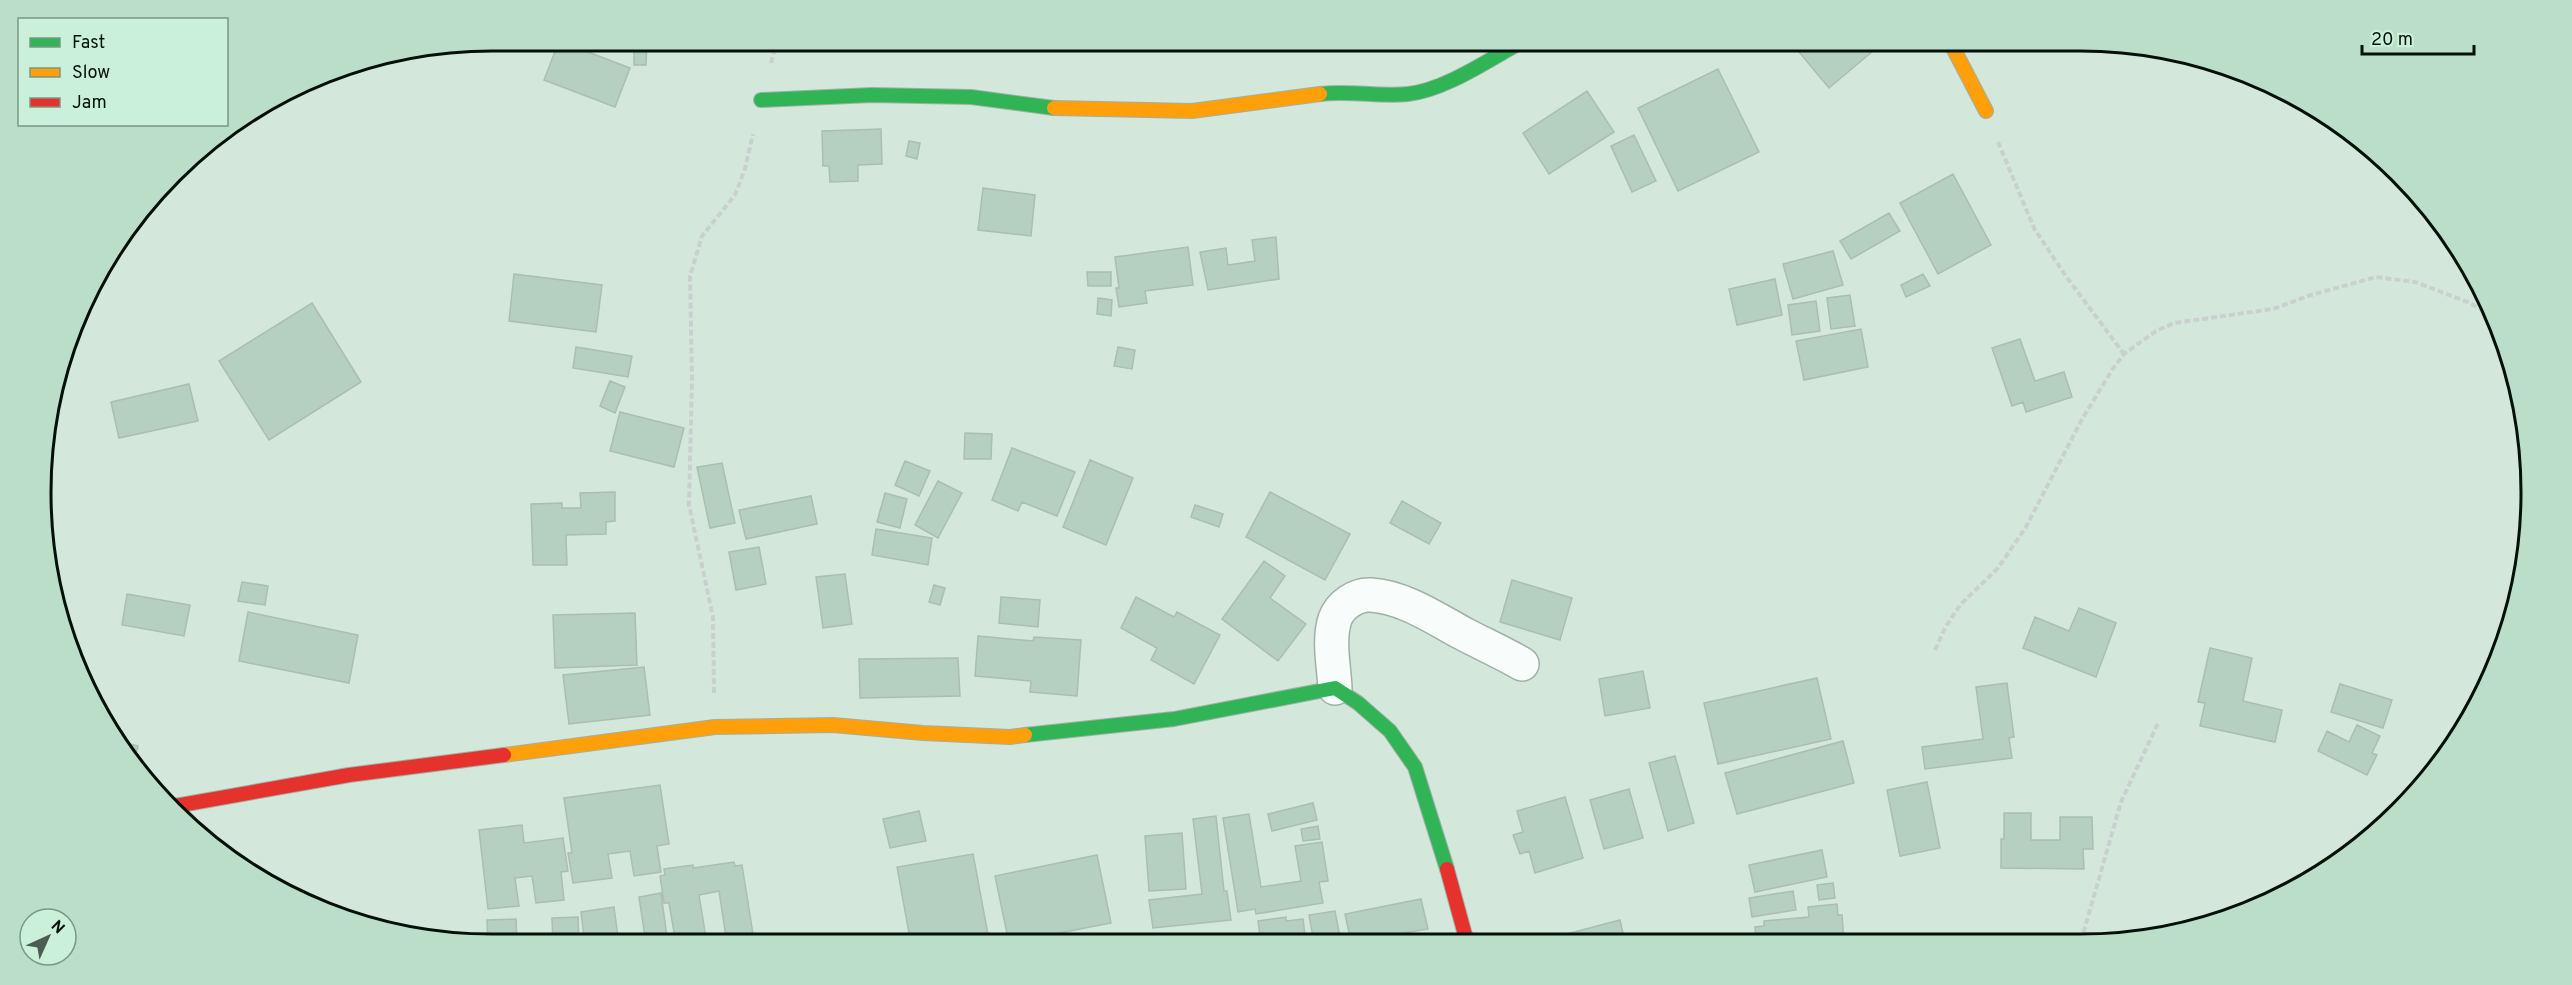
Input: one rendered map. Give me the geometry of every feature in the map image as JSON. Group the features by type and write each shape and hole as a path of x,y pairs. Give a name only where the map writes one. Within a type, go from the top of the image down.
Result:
{"street":[{"path":"760,100 872,95 971,97 1054,108 1192,111 1325,93 1409,94 1434,87 1461,75 1505,51"},
{"path":"1955,51 1986,111"},
{"path":"1335,688 1332,640 1335,619 1343,606 1356,597 1370,595 1391,599 1424,612 1522,664"},
{"path":"180,805 350,775 715,727 833,724 923,733 1010,737 1174,719 1335,688 1390,731 1415,767 1454,890 1465,934"}],"path":[{"path":"715,727 713,617 689,505 692,378 690,276 702,236 735,195 742,178 774,51"},
{"path":"1986,111 2034,228 2065,275 2124,354"},
{"path":"1935,650 1945,628 1960,605 1998,568 2026,527 2081,421 2124,354 2149,335 2174,323 2273,309 2311,295 2376,277 2415,282 2480,309"},
{"path":"2083,934 2121,802 2159,721"}],"building":[{"path":"555,51 585,51 630,68 615,107 544,80"},
{"path":"634,51 647,51 646,65 634,65"},
{"path":"1798,51 1873,51 1829,88"},
{"path":"1718,69 1759,152 1678,191 1638,108"},
{"path":"1587,91 1614,132 1549,174 1523,133"},
{"path":"881,129 882,164 858,165 858,181 830,182 829,166 823,166 822,131"},
{"path":"1634,135 1656,181 1632,192 1611,146"},
{"path":"909,141 920,143 917,159 906,156"},
{"path":"1953,174 1991,245 1938,274 1900,203"},
{"path":"983,188 1035,195 1031,236 978,230"},
{"path":"1889,213 1900,231 1851,259 1840,241"},
{"path":"1276,237 1279,279 1208,290 1200,252 1226,248 1228,265 1255,261 1252,240"},
{"path":"1188,247 1193,285 1145,291 1147,303 1119,307 1115,257"},
{"path":"1833,251 1843,285 1793,299 1783,264"},
{"path":"1087,272 1111,272 1111,286 1088,286"},
{"path":"514,274 602,285 596,332 509,321"},
{"path":"1923,274 1930,286 1906,297 1901,285"},
{"path":"1775,279 1782,315 1737,325 1729,289"},
{"path":"1850,295 1855,326 1831,329 1827,298"},
{"path":"1098,298 1112,300 1111,316 1097,314"},
{"path":"1816,301 1820,331 1792,335 1788,305"},
{"path":"312,303 361,382 269,440 219,361"},
{"path":"1861,329 1868,367 1804,380 1796,341"},
{"path":"2020,339 2035,381 2064,372 2072,397 2026,412 2023,402 2012,406 1992,348"},
{"path":"576,347 632,356 628,377 573,368"},
{"path":"1118,347 1135,350 1132,369 1114,366"},
{"path":"610,381 625,387 615,413 600,406"},
{"path":"189,384 198,421 119,438 111,402"},
{"path":"620,412 684,428 674,467 610,451"},
{"path":"965,433 992,434 991,459 964,459"},
{"path":"1012,448 1075,472 1057,516 1022,502 1018,511 992,500"},
{"path":"1090,460 1133,478 1106,545 1063,527"},
{"path":"905,461 930,471 919,496 895,485"},
{"path":"722,463 735,523 710,528 697,467"},
{"path":"938,481 962,493 938,538 915,525"},
{"path":"615,492 615,521 606,522 606,534 566,535 567,565 533,565 531,504 562,503 562,508 581,508 580,493"},
{"path":"1270,492 1350,534 1325,580 1246,537"},
{"path":"885,493 907,499 900,528 877,522"},
{"path":"811,496 817,524 746,539 739,510"},
{"path":"1402,501 1441,523 1429,544 1390,523"},
{"path":"1195,505 1223,514 1219,527 1191,517"},
{"path":"876,529 932,538 928,565 872,555"},
{"path":"759,547 766,584 736,590 729,552"},
{"path":"1264,561 1285,576 1270,598 1306,624 1278,661 1222,619"},
{"path":"845,574 852,624 823,628 816,577"},
{"path":"1512,580 1572,598 1560,640 1500,622"},
{"path":"242,582 268,586 265,605 238,601"},
{"path":"934,585 945,588 940,605 929,602"},
{"path":"127,594 190,605 184,636 122,625"},
{"path":"1001,597 1040,600 1038,627 999,623"},
{"path":"1136,597 1174,617 1177,612 1220,635 1194,684 1151,660 1157,648 1121,628"},
{"path":"2079,608 2116,623 2096,677 2023,648 2035,617 2069,631"},
{"path":"248,612 358,635 349,683 239,661"},
{"path":"635,613 637,665 555,668 553,615"},
{"path":"978,636 1033,641 1034,637 1081,640 1077,696 1030,692 1031,681 975,676"},
{"path":"2210,648 2252,658 2243,701 2282,710 2275,742 2200,726 2205,703 2198,702"},
{"path":"958,658 960,696 860,698 859,659"},
{"path":"644,667 650,715 569,724 563,675"},
{"path":"1643,671 1650,708 1605,716 1599,679"},
{"path":"1817,678 1831,739 1718,764 1704,703"},
{"path":"2007,683 2014,737 2009,738 2012,758 1925,769 1922,747 1983,739 1976,687"},
{"path":"2340,684 2392,700 2383,728 2331,712"},
{"path":"2357,725 2380,736 2372,753 2377,755 2367,775 2318,751 2327,731 2349,742"},
{"path":"1843,741 1854,783 1737,814 1725,773"},
{"path":"129,744 138,746 136,753"},
{"path":"1675,756 1694,823 1668,831 1649,763"},
{"path":"1927,782 1940,848 1900,856 1887,790"},
{"path":"660,785 669,844 657,846 661,872 634,876 630,851 608,854 612,878 573,883 568,853 572,853 564,798"},
{"path":"1629,789 1643,838 1604,849 1590,800"},
{"path":"1565,797 1583,858 1535,873 1529,851 1520,854 1513,835 1523,832 1517,811"},
{"path":"1313,803 1317,820 1272,831 1268,814"},
{"path":"919,811 926,841 890,848 883,819"},
{"path":"2004,813 2031,813 2031,840 2060,840 2060,817 2092,817 2093,849 2083,849 2084,869 2001,868"},
{"path":"1249,814 1261,887 1301,881 1295,846 1322,842 1328,881 1319,882 1323,903 1256,914 1255,909 1238,912 1223,818"},
{"path":"1216,816 1224,891 1227,891 1231,920 1153,928 1149,900 1202,894 1193,819"},
{"path":"522,825 524,843 563,838 568,871 561,872 564,900 536,903 532,876 515,878 519,906 488,909 479,830"},
{"path":"1318,826 1320,839 1303,841 1301,829"},
{"path":"1182,833 1186,889 1149,891 1145,836"},
{"path":"1822,850 1827,877 1755,892 1749,865"},
{"path":"973,854 988,934 909,934 897,867"},
{"path":"1097,855 1111,923 1055,934 1007,934 995,876"},
{"path":"734,862 735,866 742,865 753,934 725,934 719,891 699,895 705,934 674,934 669,903 664,903 660,876 665,875 664,869 693,865 693,868"},
{"path":"1833,883 1835,898 1819,900 1817,885"},
{"path":"1793,891 1796,910 1752,917 1749,898"},
{"path":"661,893 667,934 645,934 639,897"},
{"path":"1421,899 1428,929 1398,934 1349,934 1345,914"},
{"path":"1837,904 1838,915 1842,915 1843,934 1756,934 1755,927 1764,926 1764,921 1809,917 1808,907"},
{"path":"614,907 618,934 584,934 581,912"},
{"path":"1335,911 1339,934 1312,934 1309,915"},
{"path":"578,917 579,934 553,934 552,918"},
{"path":"1286,917 1286,921 1303,919 1305,934 1260,934 1258,921"},
{"path":"516,919 517,934 488,934 487,920"},
{"path":"1620,920 1623,934 1566,934"}],"traffic: fast":[{"path":"1320,94 1397,95 1423,91 1453,80 1506,51"},
{"path":"761,100 872,95 971,97 1054,108"},
{"path":"1025,735 1174,719 1335,688 1358,703 1390,731 1415,767 1447,869"}],"traffic: slow":[{"path":"1955,51 1986,111"},
{"path":"1054,108 1192,111 1320,94"},
{"path":"504,755 715,727 833,725 923,733 1010,737 1025,735"}],"traffic: jam":[{"path":"180,805 349,775 504,755"},
{"path":"1447,869 1465,934"}]}
